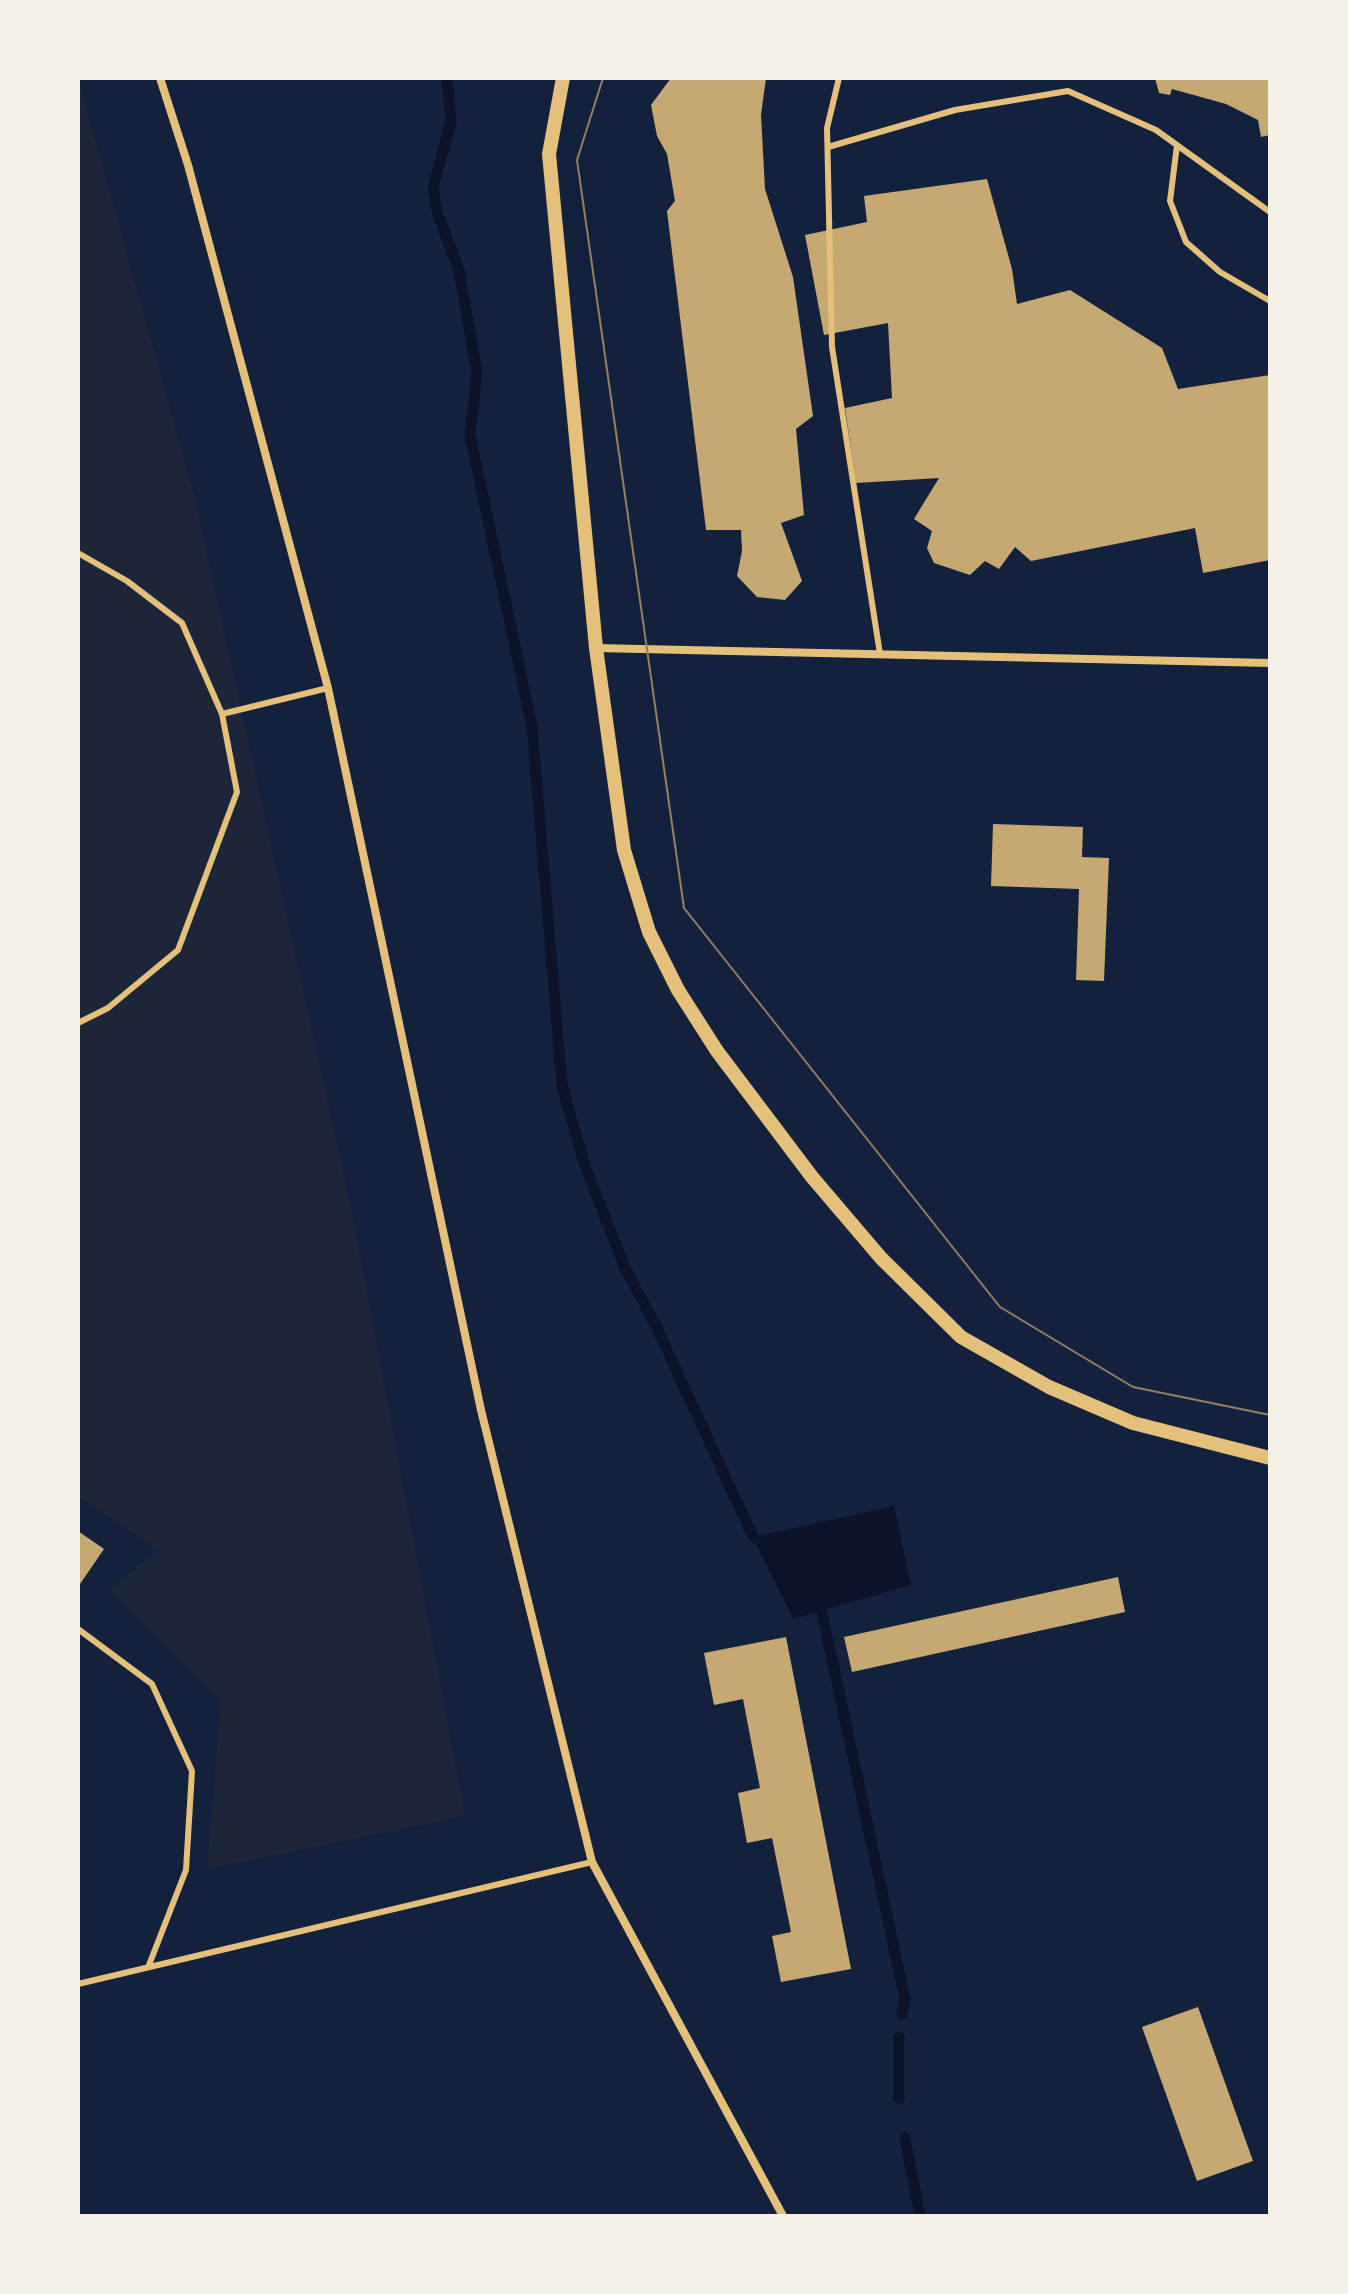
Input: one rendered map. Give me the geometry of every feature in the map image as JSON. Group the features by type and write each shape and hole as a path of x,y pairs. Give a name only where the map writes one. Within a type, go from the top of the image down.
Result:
{"street":[{"path":"160,78 188,165 328,688 481,1410 592,1862 783,2216"},
{"path":"563,78 549,154 596,648 624,850 649,932 678,990 717,1051 812,1177 881,1258 961,1337 1049,1387 1133,1423 1270,1458"},
{"path":"596,648 1270,663"}],"lane":[{"path":"839,78 827,128 832,347 880,654"},
{"path":"828,147 955,110 1068,91 1156,130 1270,212"},
{"path":"1177,145 1170,201 1186,242 1220,272 1270,301"},
{"path":"78,553 127,581 182,623 222,714 237,792 178,950 108,1008 78,1023"},
{"path":"222,714 328,688"},
{"path":"78,1629 152,1684 192,1771 186,1870 149,1965"},
{"path":"78,1984 592,1862"}],"shaded area":[{"path":"78,78 194,495 352,1212 465,1816 207,1869 221,1701 110,1590 157,1550 78,1497"},
{"path":"894,1506 911,1585 793,1619 753,1537"}],"building":[{"path":"671,78 766,78 761,115 765,189 793,277 813,416 796,429 804,515 781,523 802,581 785,600 757,597 737,576 742,551 741,530 706,530 667,211 675,201 667,154 657,136 651,105"},
{"path":"1155,78 1270,78 1270,135 1261,137 1258,120 1226,104 1172,89 1170,95 1159,93"},
{"path":"987,179 1012,269 1017,304 1070,290 1162,348 1178,389 1270,375 1270,560 1203,573 1195,528 1031,561 1015,547 999,569 985,561 970,575 934,563 927,548 932,531 914,519 939,478 856,483 845,408 892,398 888,323 824,335 805,235 867,222 864,196"},
{"path":"993,824 1083,827 1082,857 1109,858 1104,981 1076,980 1079,889 991,886"},
{"path":"78,1531 104,1549 78,1587"},
{"path":"1118,1577 1125,1612 852,1672 844,1637"},
{"path":"786,1637 851,1969 781,1982 772,1936 791,1932 772,1838 747,1843 738,1793 760,1788 743,1699 714,1705 704,1653"},
{"path":"1198,2007 1253,2161 1197,2181 1142,2027"}],"waterway":[{"path":"447,78 451,122 433,187 437,212 459,270 477,372 470,435 532,727 562,1086 585,1166 625,1268 657,1328 753,1537"},
{"path":"822,1613 905,1999 902,2014"},
{"path":"899,2037 899,2098"},
{"path":"905,2138 920,2216"}],"tram line":[{"path":"603,78 577,160 684,908 1000,1307 1133,1387 1270,1415"}]}
